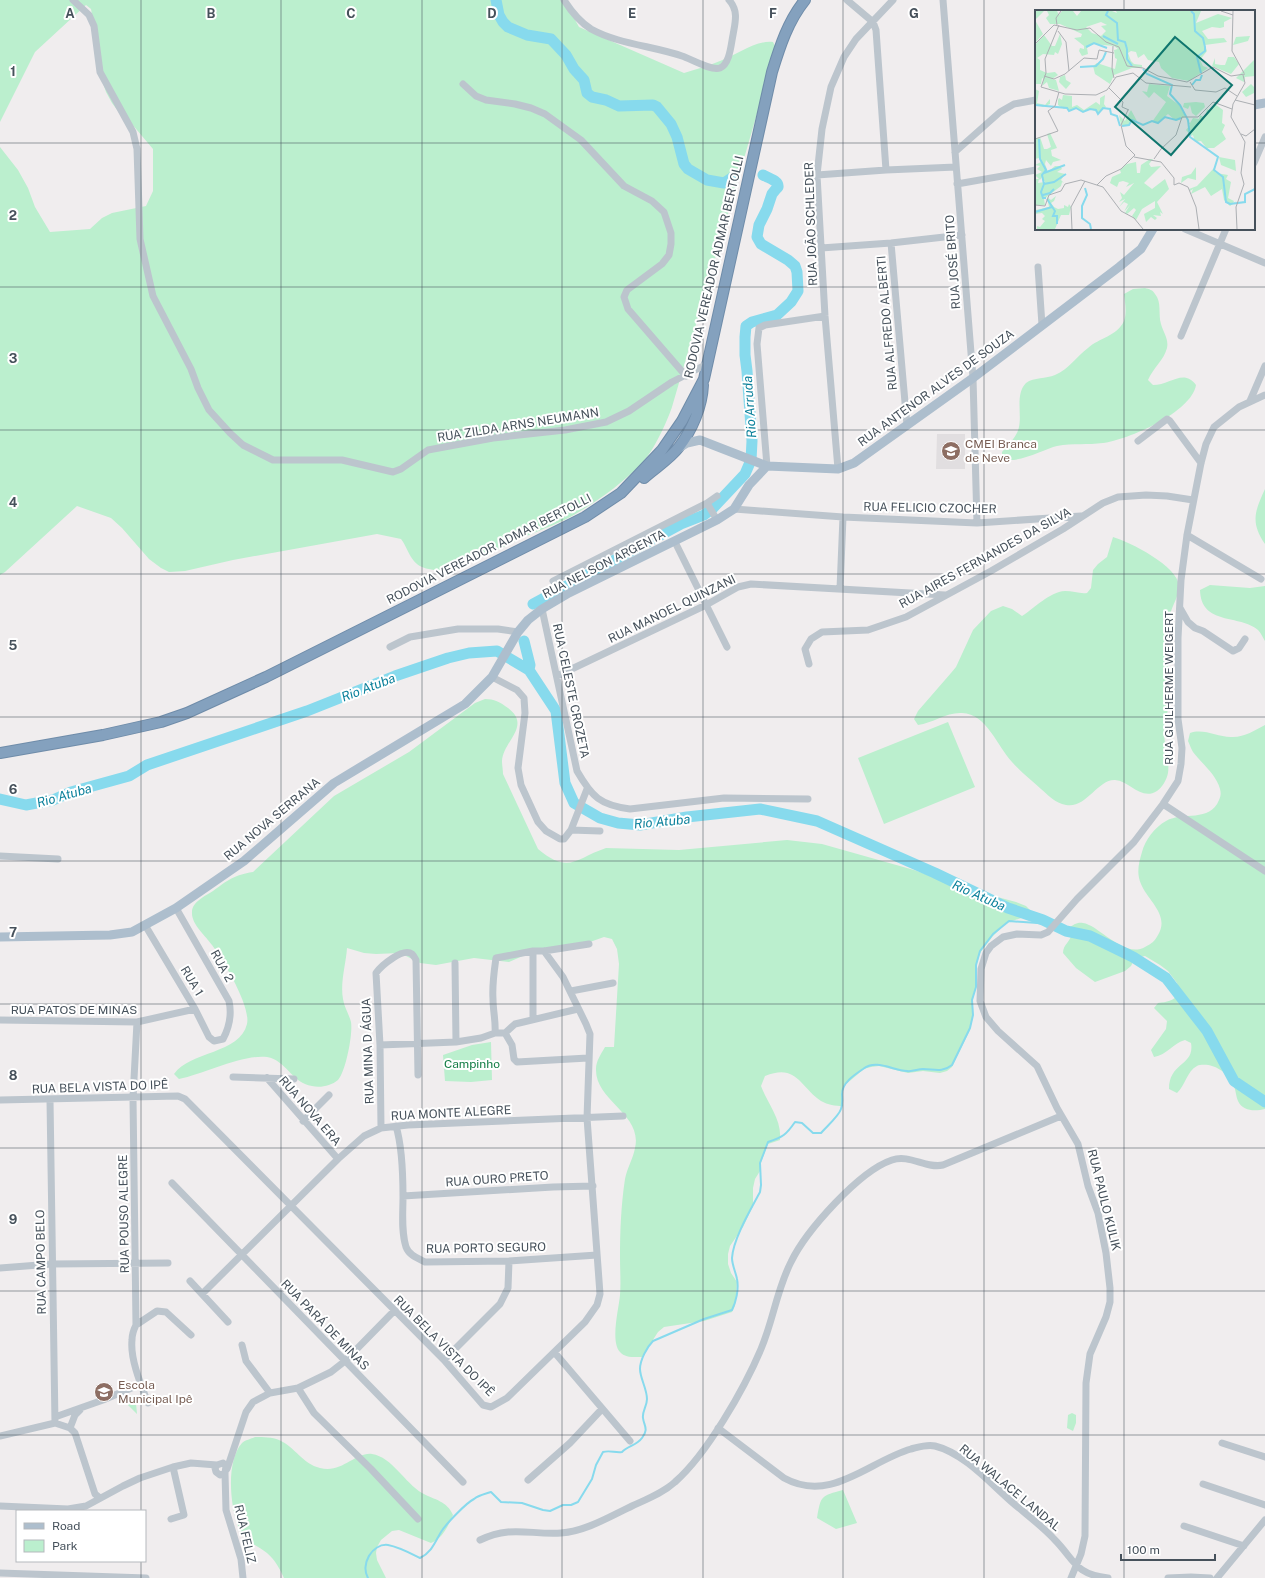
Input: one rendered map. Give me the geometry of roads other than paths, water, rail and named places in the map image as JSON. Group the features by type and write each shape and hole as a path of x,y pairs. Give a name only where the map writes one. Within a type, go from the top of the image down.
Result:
{"highway":[{"name":"RODOVIA VEREADOR ADMAR BERTOLLI","path":"0,753 103,736 162,722 188,713 266,676 585,517 621,494 662,450 682,421 704,379 772,72 783,38 798,8 805,0"},
{"path":"621,494 643,479 678,448 692,426 699,408 704,379"}],"main road":[{"path":"1255,105 1265,103"},
{"name":"RUA ANTENOR ALVES DE SOUZA","path":"700,440 767,466 838,469 854,464 973,378 1140,249 1152,230"},
{"path":"678,448 687,443 700,440 692,426"},
{"name":"RUA NELSON ARGENTA","path":"518,632 528,620 542,609 569,593 718,520 734,509 750,485 767,466"},
{"name":"RUA NOVA SERRANA","path":"0,937 110,935 132,932 176,908 244,861 334,783 465,704 493,674 518,632"}],"street":[{"name":"RUA ZILDA ARNS NEUMANN","path":"73,0 90,15 94,26 100,72 132,132 137,149 140,239 153,296 191,369 198,388 209,410 243,445 273,460 342,460 393,472 401,469 428,450 493,438 565,430 606,422 629,411 672,382 707,364"},
{"path":"564,0 573,13 591,28 615,39 675,54 717,69 722,67 730,51 736,18 735,9 730,0"},
{"path":"847,0 873,22 876,30 886,170"},
{"name":"RUA JOÃO SCHLEDER","path":"838,469 825,316 821,248 818,175 822,129 831,87 844,57 856,39 894,0"},
{"name":"RUA JOSÉ BRITO","path":"942,0 973,378 977,523"},
{"path":"463,84 476,96 486,100 515,104 531,108 544,114 580,140 624,186 652,201 664,212 671,233 669,255 662,264 627,290 624,297 628,309 653,336 686,376"},
{"path":"955,152 1000,112 1014,104 1035,100"},
{"path":"1255,161 1265,137"},
{"path":"818,175 956,167"},
{"path":"957,184 1035,170"},
{"path":"1187,230 1265,263"},
{"path":"1180,336 1226,230"},
{"path":"821,248 962,236"},
{"name":"RUA ALFREDO ALBERTI","path":"891,243 907,425"},
{"path":"1038,267 1042,325"},
{"path":"767,466 757,344 759,328 766,325 825,316"},
{"path":"1250,401 1265,366"},
{"name":"RUA GUILHERME WEIGERT","path":"1051,929 1083,892 1134,842 1163,804 1178,781 1182,748 1178,712 1178,638 1182,567 1193,500 1201,463 1206,444 1214,427 1228,415 1250,401 1265,395"},
{"path":"1138,441 1167,420 1170,421 1201,463"},
{"name":"RUA FELICIO CZOCHER","path":"734,509 843,517 977,523 1081,516 1103,503 1118,497 1146,495 1167,496 1193,500"},
{"name":"RUA NELSON ARGENTA","path":"554,581 707,503 717,496"},
{"path":"707,503 718,520"},
{"name":"RUA AIRES FERNANDES DA SILVA","path":"809,664 805,649 810,639 822,632 868,630 906,617 1044,540 1081,516"},
{"path":"840,589 843,517"},
{"path":"1187,535 1261,579"},
{"path":"675,542 727,647"},
{"name":"RUA MANOEL QUINZANI","path":"557,676 738,587 751,584 946,595"},
{"path":"1180,608 1188,622 1195,628 1203,631 1233,651 1239,648 1245,639"},
{"name":"RUA CELESTE CROZETA","path":"542,609 577,771 587,789 600,801 615,807 630,810 724,798 808,799"},
{"path":"390,646 410,637 458,629 498,629 518,632"},
{"path":"493,674 517,690 524,698 525,713 518,768 521,785 538,822 546,831 560,839 564,839 571,830 584,801 587,789"},
{"path":"1163,804 1265,871"},
{"path":"571,830 600,831"},
{"path":"0,856 58,859"},
{"name":"RUA 2","path":"176,908 229,1001 231,1013 228,1030 223,1039"},
{"name":"RUA 1","path":"145,925 195,1009 209,1037 214,1041 223,1039"},
{"name":"RUA PAULO KULIK","path":"1051,929 1045,934 1041,935 1011,934 1003,937 991,946 986,953 981,969 980,1001 986,1017 991,1024 1037,1066 1080,1149 1088,1186 1098,1213 1108,1262 1110,1296 1106,1317 1090,1354 1086,1383 1086,1523 1084,1546 1071,1578"},
{"path":"495,1033 496,1026 492,999 493,975 496,958 533,951 544,951 589,944"},
{"path":"533,951 533,1019"},
{"name":"RUA BELA VISTA DO IPÊ","path":"0,1100 178,1096 185,1099 444,1360 483,1405 491,1407 507,1398 585,1322 597,1305 600,1294 587,1118 590,1034 571,991 563,977 544,951"},
{"name":"RUA MINA D ÁGUA","path":"381,1128 380,1045 376,973 387,962 407,952 412,954 416,960 418,1044"},
{"path":"455,963 456,1042"},
{"path":"571,991 613,983"},
{"name":"RUA PATOS DE MINAS","path":"0,1020 137,1022 195,1009"},
{"path":"380,1045 456,1042 481,1038 495,1033 505,1033 515,1024 578,1009"},
{"name":"RUA POUSO ALEGRE","path":"137,1022 133,1098 136,1325 132,1338 132,1351 141,1384 148,1402"},
{"path":"505,1033 512,1045 514,1059 517,1062 588,1058"},
{"path":"418,1044 418,1075"},
{"path":"233,1077 294,1079"},
{"name":"RUA NOVA ERA","path":"267,1078 303,1121 338,1159"},
{"path":"303,1121 329,1095"},
{"name":"RUA CAMPO BELO","path":"50,1100 55,1420"},
{"name":"RUA MONTE ALEGRE","path":"202,1294 338,1159 364,1136 381,1128 396,1126 623,1116"},
{"path":"480,1540 496,1534 514,1531 551,1533 571,1531 586,1527 608,1518 673,1484 690,1466 718,1428 741,1389 761,1349 784,1277 793,1257 803,1242 825,1216 858,1182 877,1168 892,1160 904,1158 935,1166 943,1165 1062,1116"},
{"name":"RUA PORTO SEGURO","path":"396,1126 399,1136 403,1196 403,1224 406,1247 413,1257 425,1262 509,1261 597,1255"},
{"name":"RUA PARÁ DE MINAS","path":"172,1183 462,1482"},
{"name":"RUA OURO PRETO","path":"403,1196 593,1186"},
{"path":"444,1360 500,1304 508,1288 509,1261"},
{"path":"0,1268 52,1264 168,1263"},
{"path":"190,1281 228,1322"},
{"path":"136,1325 156,1311 166,1312 190,1336"},
{"path":"222,1472 236,1442 246,1412 253,1402 270,1393 298,1388 324,1376 345,1361 394,1311"},
{"path":"242,1345 246,1361 270,1393"},
{"path":"555,1352 630,1442"},
{"path":"0,1436 55,1420 141,1384"},
{"path":"298,1388 314,1414 372,1469 418,1519"},
{"path":"70,1428 75,1415 82,1408"},
{"path":"528,1480 570,1443 602,1409"},
{"path":"55,1420 70,1428 75,1433 95,1494 100,1498"},
{"name":"RUA WALACE LANDAL","path":"718,1428 784,1478 792,1482 810,1486 831,1484 847,1480 896,1454 913,1448 926,1445 943,1448 967,1463 1053,1538 1076,1566 1092,1575 1108,1578"},
{"path":"222,1472 215,1468 228,1456 236,1442"},
{"path":"1222,1443 1265,1457"},
{"path":"0,1506 68,1509 86,1506 140,1478 173,1466 191,1463 225,1464 222,1472"},
{"path":"196,1464 222,1472"},
{"path":"171,1519 184,1515 173,1466"},
{"name":"RUA FELIZ","path":"222,1472 226,1510 241,1559 243,1578"},
{"path":"1203,1484 1265,1506"},
{"path":"1217,1578 1265,1520"},
{"path":"1184,1526 1244,1546"},
{"path":"0,1573 146,1578"},
{"path":"1168,1578 1210,1578"}],"waterway":[{"name":"Rio Arruda","path":"496,0 499,15 508,27 527,35 551,39 566,55 574,69 584,80 587,93 592,97 606,100 619,106 653,105 657,107 671,124 677,137 684,164 688,169 707,180 724,183 733,177"},
{"name":"Rio Arruda","path":"533,604 681,524 704,515 713,508 745,474 751,460 752,441 745,355 746,326 752,322 777,315 791,302 798,291 797,272 795,266 788,260 761,244 757,237 759,225 772,194 778,187 775,181 763,175"},
{"name":"Rio Arruda","path":"524,641 530,665 529,670"},
{"name":"Rio Atuba","path":"0,799 26,805 53,800 71,792 129,776 147,765 307,711 395,676 448,658 469,653 497,651 529,670 556,711 565,783 574,803 600,818 618,823 640,825 687,817 760,809 817,821 935,873 1008,908 1043,920 1066,931 1090,936 1133,957 1166,978 1207,1031 1234,1081 1265,1102"},
{"path":"368,1578 366,1573 367,1561 369,1556 377,1547 388,1545 404,1550 420,1558 424,1556 456,1514 478,1496 491,1492 501,1502 522,1503 550,1511 563,1505 571,1505 578,1502 592,1479 596,1465 603,1452 622,1452 638,1442 644,1435 646,1428 643,1415 647,1399 641,1376 640,1365 646,1350 653,1341 704,1319 732,1310 738,1287 732,1261 733,1250 743,1224 760,1192 760,1163 768,1142 784,1135 795,1122 802,1123 813,1133 821,1133 840,1112 842,1105 842,1094 846,1083 868,1066 879,1065 909,1071 923,1069 941,1070 952,1065 970,1028 973,1015 972,1000 976,987 976,965 980,951 993,934 1009,921 1052,924"}],"place":[{"name":"CMEI Branca de Neve","path":"951,451"},
{"name":"Escola Municipal Ipê","path":"104,1392"}],"park label":[{"name":"Campinho","path":"472,1064"}]}
